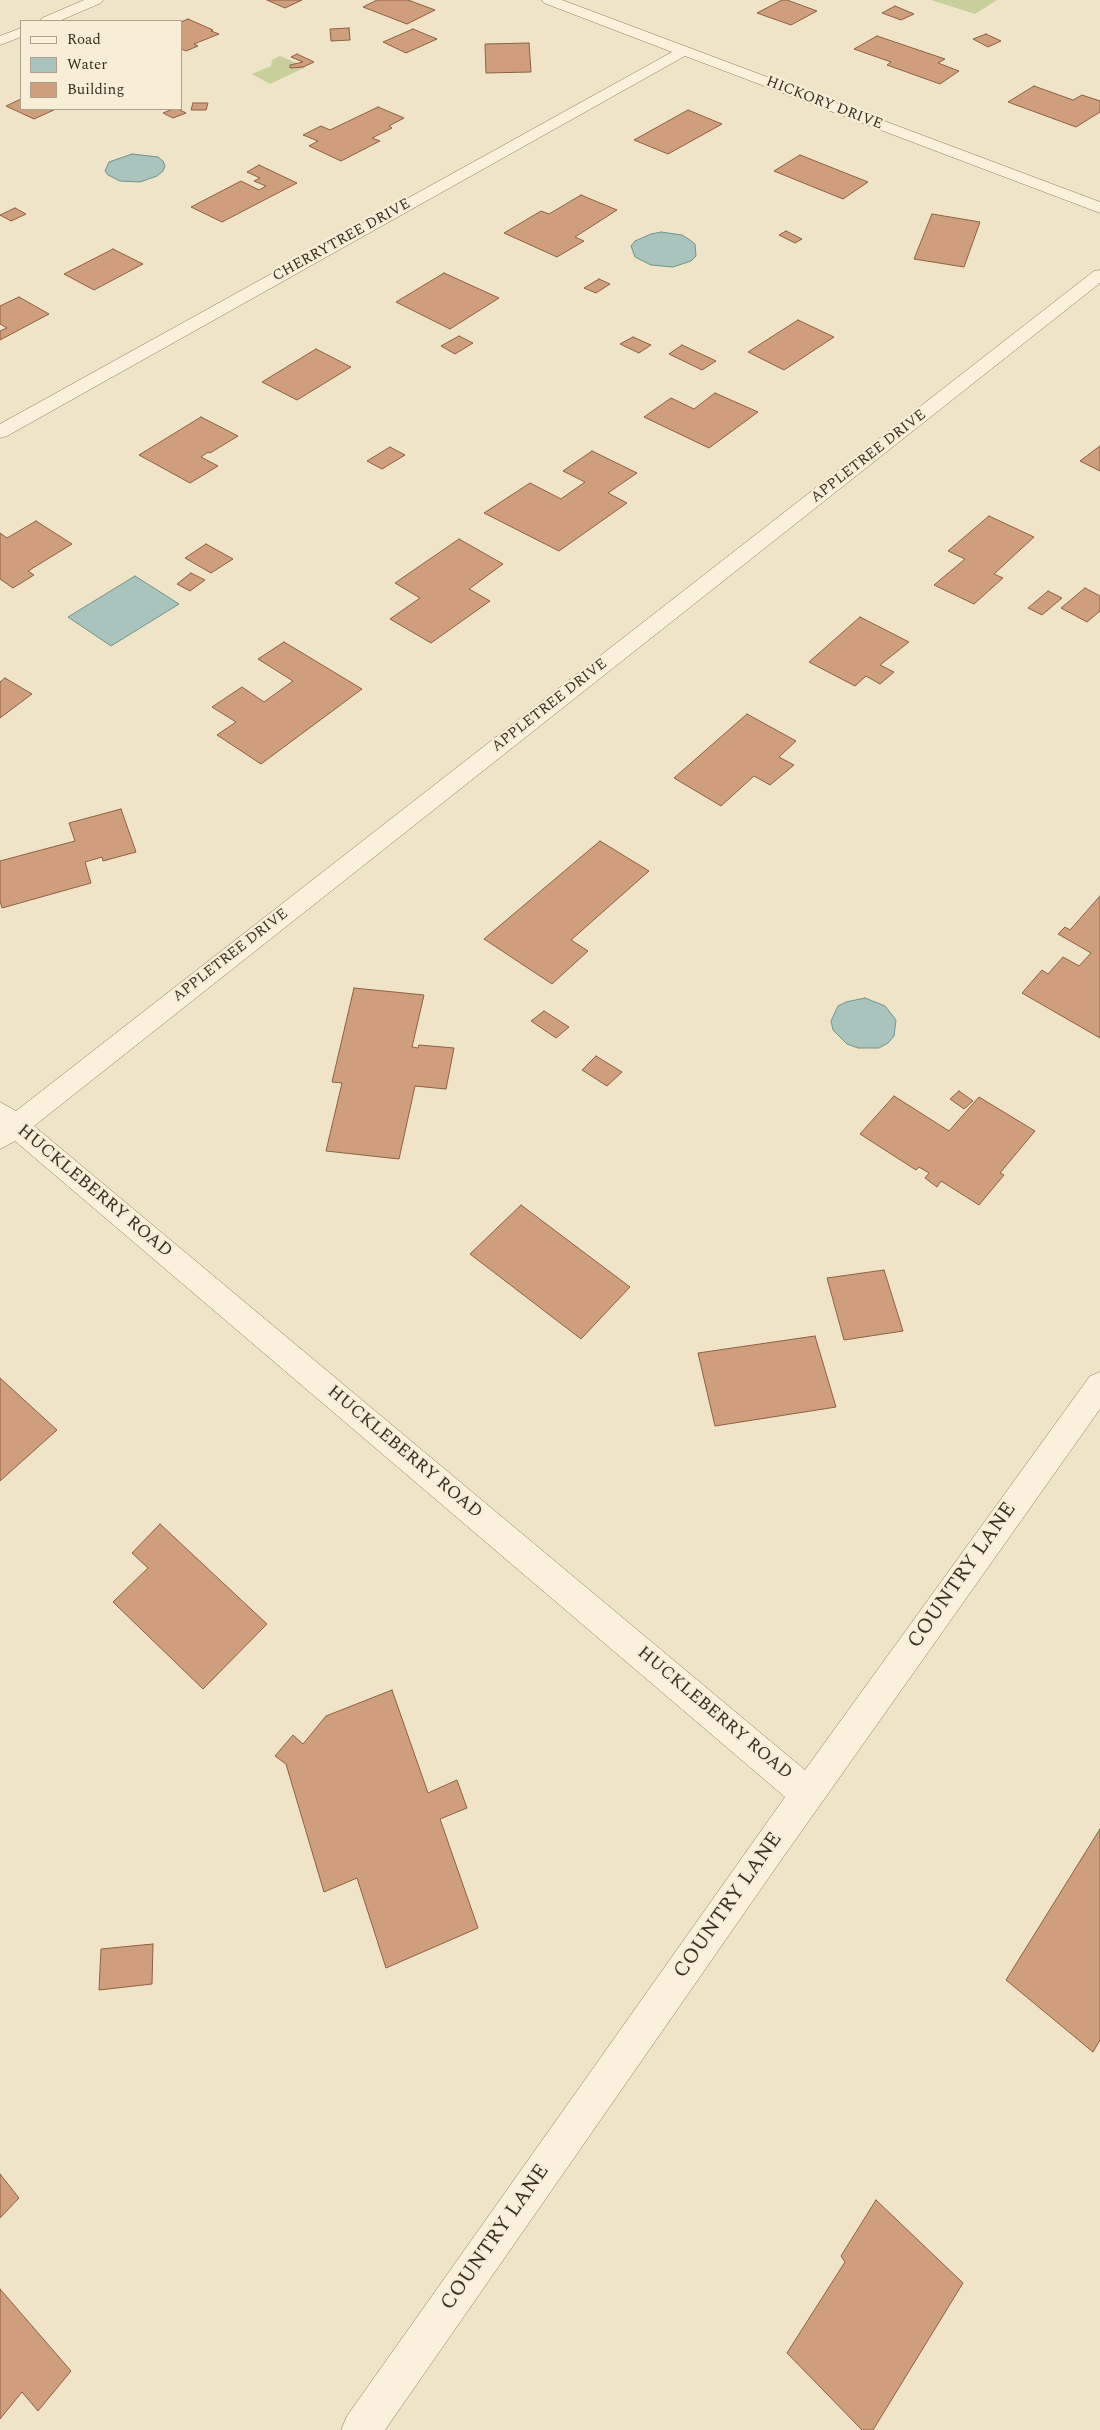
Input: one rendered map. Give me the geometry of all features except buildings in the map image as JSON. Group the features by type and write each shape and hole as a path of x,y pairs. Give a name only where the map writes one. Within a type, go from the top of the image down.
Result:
{"street":[{"path":"49,20 96,0"},
{"name":"HICKORY DRIVE","path":"549,0 1100,208"},
{"path":"0,42 20,32"},
{"name":"CHERRYTREE DRIVE","path":"0,432 684,51"},
{"name":"APPLETREE DRIVE","path":"5,1125 1100,275"},
{"name":"HUCKLEBERRY ROAD","path":"5,1125 808,1794"},
{"name":"COUNTRY LANE","path":"361,2430 808,1794 1100,1385"}],"green space":[{"path":"931,0 997,0 975,14"},
{"path":"280,56 306,67 270,84 252,74 271,66 272,60"}],"water":[{"path":"132,154 158,157 165,166 163,171 157,176 140,182 120,181 108,175 105,171 109,162"},
{"path":"661,232 682,235 690,240 695,244 696,256 691,261 673,267 651,265 635,257 631,246 635,241"},
{"path":"135,576 179,604 111,646 68,617"},
{"path":"865,998 885,1006 896,1020 894,1036 888,1043 879,1048 858,1048 847,1044 833,1030 831,1021 838,1006 846,1002"}]}
